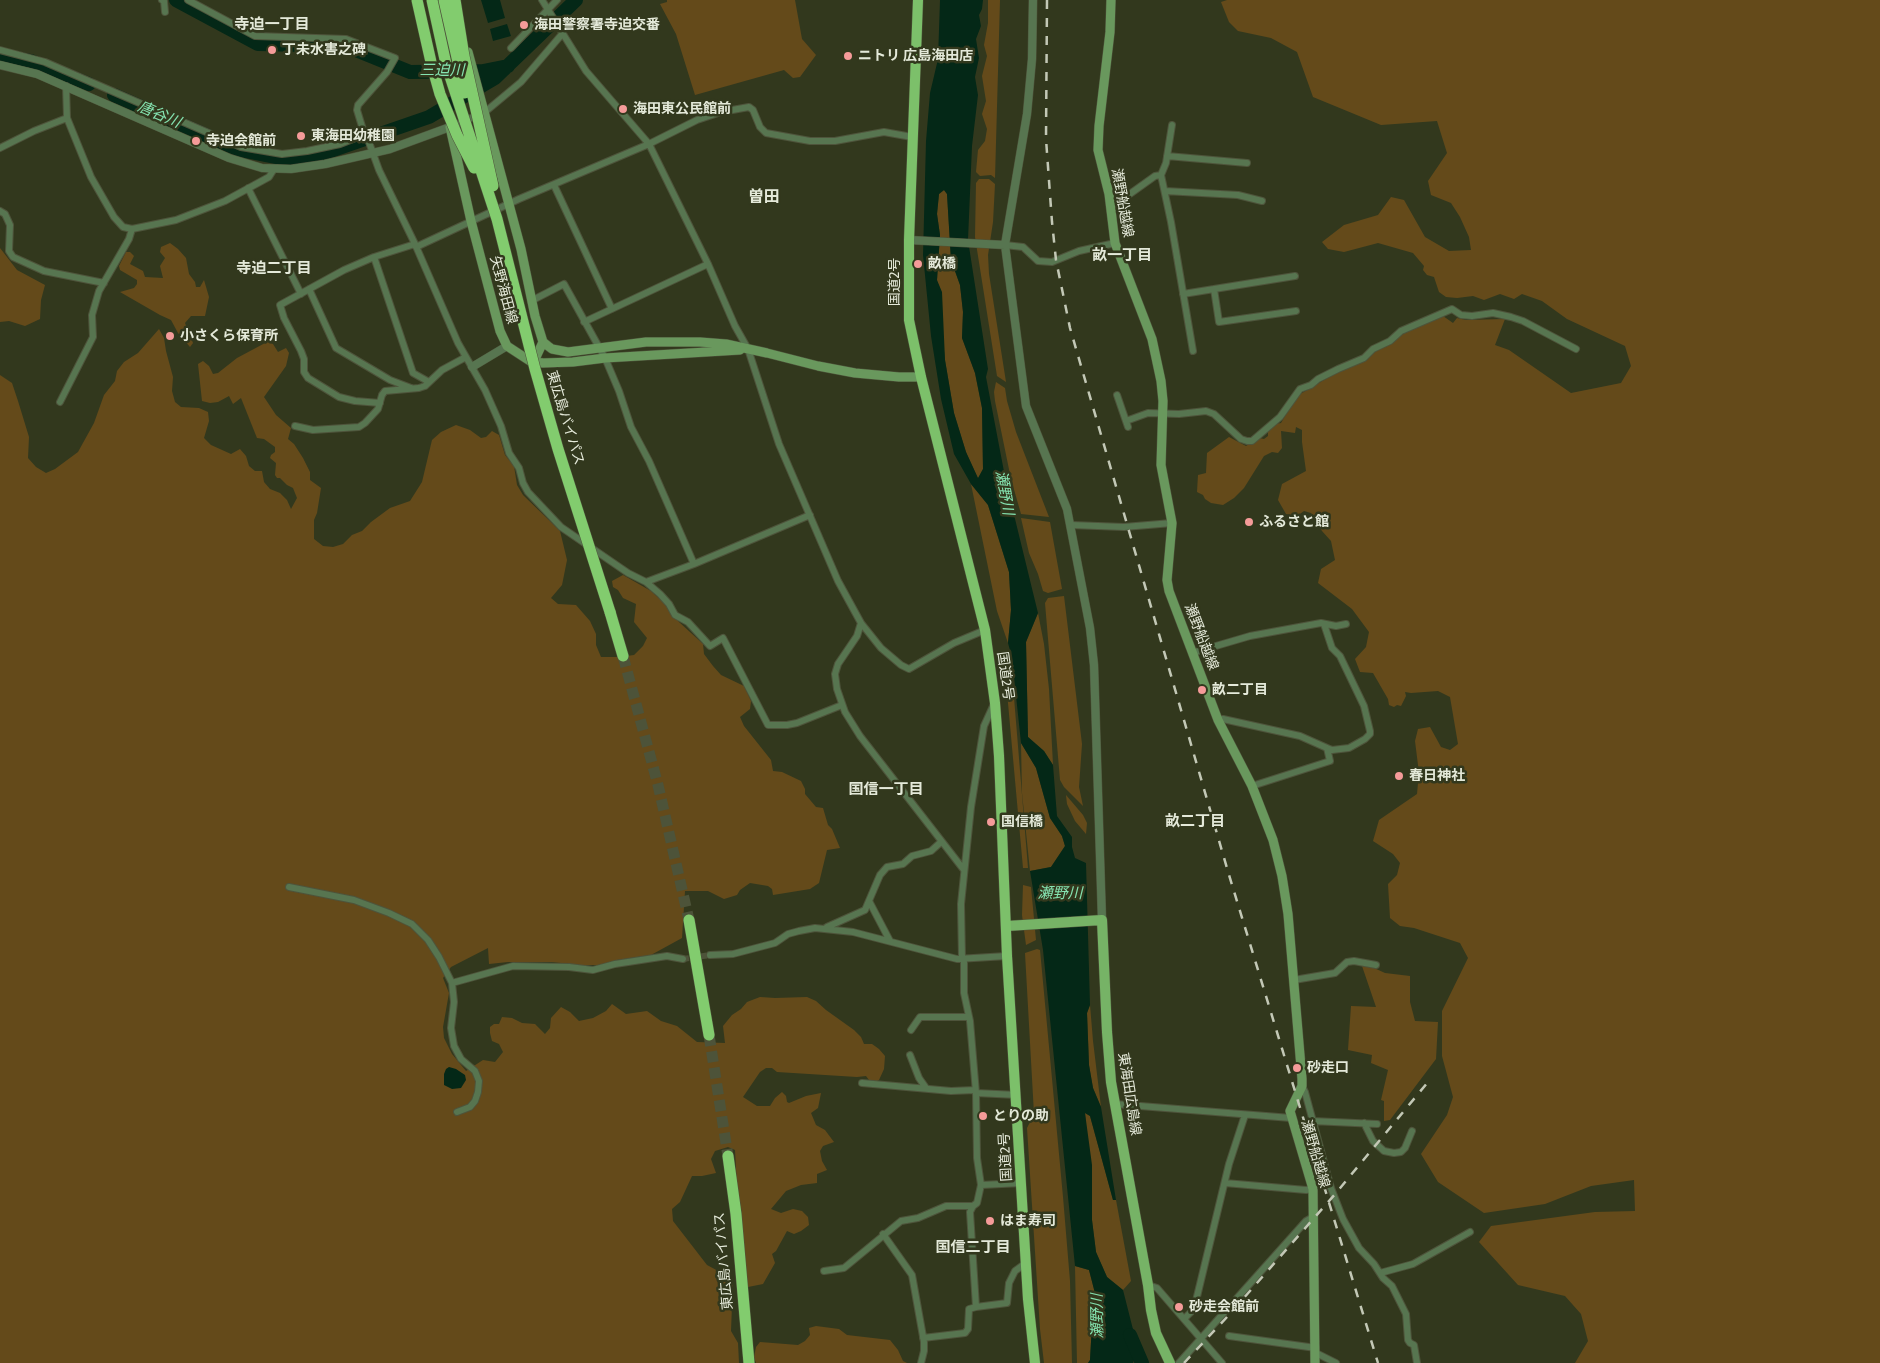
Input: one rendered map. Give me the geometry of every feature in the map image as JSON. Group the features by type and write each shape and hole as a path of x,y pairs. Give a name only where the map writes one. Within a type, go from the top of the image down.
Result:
{"highway":[{"path":"417,0 440,94 457,135 482,183 513,281"},
{"name":"東広島バイパス","path":"432,0 446,64 487,187"},
{"name":"東広島バイパス","path":"444,0 487,187 535,369 623,656"},
{"path":"455,0 466,65 513,281"},
{"name":"国道2号","path":"918,0 909,240 909,320 985,630 995,703 1007,956 1026,1263 1035,1363"},
{"path":"689,920 710,1036"},
{"name":"東広島バイパス","path":"728,1156 749,1363"}],"main road":[{"name":"矢野海田線","path":"422,0 435,66 471,220 500,331 507,346 536,363 748,349"},
{"name":"矢野海田線","path":"455,0 521,249 531,301 543,342 552,349 559,351 575,351 646,342 680,341 726,344 856,373 922,377"},
{"name":"瀬野船越線","path":"1111,0 1110,32 1098,144 1101,166 1111,205 1115,243 1152,339 1163,390 1161,465 1172,523 1167,580 1174,605 1218,720 1252,786 1273,840 1282,876 1288,914 1302,1086 1290,1111 1313,1189 1315,1363"},
{"path":"526,358 536,357 543,342"},
{"path":"1006,926 1100,920"},
{"name":"東海田広島線","path":"1100,920 1111,1082 1151,1310 1156,1333 1170,1363"}],"street":[{"path":"162,0 164,1 165,12"},
{"path":"188,0 255,36 346,39 395,58 390,69 358,105 357,110 379,170 415,245 458,343 485,390 501,426 509,452 519,468 523,483 528,492 561,527 628,573 646,582 669,604 675,615 688,622 710,646 723,638 768,725 797,723 842,705"},
{"path":"542,0 586,71 648,144 708,264 735,326 748,349 779,444 838,581 861,623 881,648 901,666 909,669 954,644 985,630"},
{"path":"511,48 549,11 557,0"},
{"path":"1033,0 1032,59 1027,114 1005,245 1026,406 1067,509 1090,628 1094,665 1100,920"},
{"path":"0,65 37,74 228,158 262,168 291,169 324,164 390,149 485,112 521,82 562,31"},
{"path":"0,50 45,62 241,147 282,154 340,144 365,133"},
{"path":"66,86 66,118 91,177 114,218 123,227 132,229 176,220 224,201 269,177 274,169"},
{"path":"380,403 355,401 339,397 308,378 304,372 304,359 301,351 284,318 280,305 344,270 374,257 415,245 648,144 697,120 720,112 748,107 753,110 760,127 766,133 810,141 835,141 884,132 912,136"},
{"path":"0,148 66,118"},
{"path":"1172,125 1167,156 1161,175 1193,352"},
{"path":"1167,156 1247,162"},
{"path":"1111,205 1155,176 1161,175"},
{"path":"554,184 612,309"},
{"path":"248,188 301,294"},
{"path":"1165,191 1238,195 1262,201"},
{"path":"0,211 5,214 10,225 9,252 13,257 44,271 104,283"},
{"path":"60,402 93,337 92,315 95,303 129,239 132,229"},
{"path":"909,240 1023,247 1038,260 1052,262 1079,251 1115,243"},
{"path":"374,257 413,373 429,382"},
{"path":"584,322 708,264"},
{"path":"1183,294 1295,276"},
{"path":"531,301 564,284 605,358 632,426 694,564"},
{"path":"309,289 336,348 390,380 412,389"},
{"path":"1214,289 1219,322 1296,310"},
{"path":"1117,395 1127,424 1148,413 1210,412 1241,439 1252,441 1280,416 1300,389 1311,385 1338,368 1364,358 1373,349 1390,341 1401,332 1452,309 1461,316 1492,313 1511,317 1523,321 1576,349"},
{"path":"472,367 507,346"},
{"path":"295,426 313,430 359,427 373,416 385,391 419,388 442,370 466,357"},
{"path":"646,582 810,515"},
{"path":"1071,525 1124,527 1172,523"},
{"path":"861,623 857,636 838,664 835,674 842,705 860,736 964,870"},
{"path":"1192,653 1250,636 1321,623 1336,626 1346,624"},
{"path":"1218,720 1223,719 1300,736 1332,750 1349,748 1370,734 1364,706 1340,656 1332,648 1324,624"},
{"path":"976,1307 970,1212 977,1203 981,1185 977,1158 976,1091 969,1017 964,993 961,904 971,807 984,726 995,703"},
{"path":"1252,786 1330,761 1327,748"},
{"path":"825,928 865,910 880,875 887,867 903,864 912,856 931,851 941,842"},
{"path":"289,887 354,900 389,913 412,924 428,940 452,983 454,1002 451,1028 454,1046 462,1060 476,1071 479,1081 475,1100 470,1107 457,1112"},
{"path":"869,900 890,940"},
{"path":"710,955 733,954 775,943 788,934 799,930 825,928 890,940 963,959 1007,956"},
{"path":"452,983 513,966 569,967 593,970 615,964 667,956 683,959"},
{"path":"1294,980 1335,974 1347,962 1354,961 1376,965"},
{"path":"911,1030 920,1017 969,1017"},
{"path":"910,1055 919,1078 926,1088"},
{"path":"862,1083 1017,1095"},
{"path":"1302,1086 1331,1188 1343,1219 1359,1248 1392,1286 1406,1314 1408,1340 1414,1344 1417,1363"},
{"path":"1115,1104 1291,1118"},
{"path":"1184,1319 1194,1309 1229,1164 1246,1115"},
{"path":"1312,1121 1377,1124"},
{"path":"1364,1123 1373,1141 1384,1151 1394,1153 1401,1152 1406,1148 1412,1131"},
{"path":"981,1185 1022,1183"},
{"path":"1225,1183 1313,1189"},
{"path":"824,1271 844,1268 901,1221 922,1217 940,1207 973,1206"},
{"path":"1179,1363 1306,1221 1313,1217"},
{"path":"1380,1273 1413,1264 1470,1232"},
{"path":"883,1234 912,1275 923,1338 924,1351 921,1363"},
{"path":"923,1338 965,1333 968,1329 969,1309 1007,1303 1009,1283 1015,1272 1026,1263"},
{"path":"1148,1285 1157,1288 1222,1363"},
{"path":"1229,1336 1316,1350 1336,1363"}],"shaded area":[{"path":"667,0 795,0 802,39 816,55 800,77 793,78 784,70 695,95 676,34 660,4 667,2"},
{"path":"988,0 1000,0 995,178 991,175 980,176 976,172 978,150 985,141 987,129 982,114 986,101 982,76 987,56 984,45 988,23"},
{"path":"1227,0 1880,0 1880,1363 1575,1363 1588,1341 1581,1314 1565,1296 1518,1285 1479,1242 1491,1226 1595,1212 1635,1211 1634,1180 1591,1186 1545,1204 1484,1213 1438,1182 1421,1154 1447,1115 1453,1097 1442,1056 1442,1011 1468,958 1460,943 1414,928 1400,926 1390,918 1388,884 1397,875 1400,863 1393,854 1373,841 1379,820 1417,794 1419,773 1415,741 1418,729 1430,727 1441,747 1450,750 1458,744 1450,697 1438,691 1405,692 1406,696 1401,706 1397,705 1394,707 1389,705 1388,699 1373,673 1360,672 1355,659 1366,647 1369,632 1352,609 1318,583 1321,569 1335,560 1331,541 1322,531 1311,513 1304,511 1297,516 1286,514 1278,500 1282,484 1306,471 1302,430 1296,427 1295,433 1281,431 1282,448 1278,453 1272,452 1264,456 1244,488 1223,505 1211,503 1197,492 1198,475 1206,473 1207,453 1229,437 1246,446 1259,438 1264,439 1268,436 1268,428 1281,423 1297,396 1405,332 1443,316 1453,323 1457,318 1466,320 1505,319 1495,345 1509,350 1571,393 1621,383 1631,366 1625,346 1567,319 1542,301 1522,294 1514,299 1500,294 1484,300 1473,296 1446,297 1439,292 1434,277 1427,275 1423,270 1424,266 1413,253 1378,243 1344,252 1328,249 1322,242 1344,225 1378,215 1391,197 1404,200 1425,237 1449,251 1471,250 1469,237 1451,203 1431,195 1428,181 1447,153 1437,121 1381,125 1313,97 1297,52 1271,38 1238,31 1229,22 1221,2"},
{"path":"979,179 989,179 995,184 993,222 988,255 989,274 1006,382 997,376 975,237 976,183"},
{"path":"944,190 947,194 951,260 960,285 963,312 962,338 975,373 982,408 983,469 978,479 966,452 954,413 945,360 937,280 940,235 937,214 939,194"},
{"path":"170,243 186,258 189,274 196,287 200,287 204,280 209,297 205,316 191,316 185,323 193,343 190,347 178,333 171,320 120,292 134,288 137,284 137,280 120,270 119,266 126,252 130,252 134,256 130,264 143,271 145,277 163,278 160,266 165,258 160,252 161,247"},
{"path":"0,248 17,270 45,285 41,300 40,319 25,326 9,321 0,322"},
{"path":"159,329 164,338 173,377 172,391 175,402 181,407 199,408 208,412 209,421 204,438 211,445 231,454 240,449 246,456 249,466 255,471 262,471 264,482 270,489 280,493 287,500 291,509 297,498 293,488 275,475 276,463 270,458 275,452 275,447 264,439 257,438 241,398 233,404 229,396 218,402 202,401 198,364 203,361 209,366 213,374 218,373 237,358 267,342 273,344 278,352 286,348 289,353 286,366 264,397 276,415 291,428 288,439 294,444 303,458 310,472 310,480 321,488 314,520 314,539 323,546 333,547 343,544 352,535 362,531 390,508 410,501 422,482 432,440 441,432 456,425 470,430 481,438 486,437 492,431 499,435 505,455 514,466 517,485 523,495 560,531 567,560 562,585 551,598 558,604 576,605 590,621 596,634 596,645 601,657 634,655 643,646 647,638 634,622 636,604 623,598 618,590 613,587 612,581 623,575 651,591 663,602 679,622 703,644 704,654 721,675 744,686 751,701 750,709 740,717 744,726 771,760 773,771 782,772 801,781 805,794 816,807 823,808 828,825 832,829 840,848 827,850 819,883 810,889 773,895 772,889 768,886 750,883 740,890 737,895 724,899 708,891 685,891 682,938 651,955 617,960 601,965 552,962 489,964 488,948 451,967 443,978 449,993 443,1027 444,1038 452,1054 466,1071 483,1060 495,1062 503,1052 499,1044 492,1041 490,1033 490,1027 494,1024 499,1024 502,1017 512,1018 522,1023 535,1024 545,1034 550,1028 551,1018 561,1007 570,1012 579,1021 593,1018 606,1011 612,1004 626,1014 647,1011 661,1021 677,1026 697,1042 725,1043 723,1026 747,1002 760,997 807,997 816,1001 854,1030 861,1037 864,1044 872,1044 885,1056 884,1069 879,1080 875,1082 869,1080 866,1076 777,1072 772,1068 766,1068 760,1072 743,1097 757,1106 770,1106 782,1092 789,1103 806,1096 821,1093 818,1108 811,1113 816,1125 825,1130 834,1142 823,1146 820,1151 822,1161 827,1170 817,1174 817,1183 801,1185 786,1191 771,1209 781,1213 793,1209 802,1211 808,1217 809,1225 794,1234 787,1231 776,1251 772,1254 775,1263 763,1284 748,1287 741,1207 737,1187 735,1150 728,1147 715,1151 711,1159 716,1173 692,1176 680,1202 672,1209 673,1221 707,1265 733,1279 731,1331 738,1343 739,1363 0,1363 0,375 12,383 29,437 28,458 36,467 46,473 55,469 78,452 94,423 104,395 115,381 117,371 124,362 138,353"},
{"path":"996,382 1005,388 1016,432 1049,517 1021,514 1011,479 995,401"},
{"path":"971,484 988,505 1009,572 1011,610 1008,643 997,611"},
{"path":"1021,518 1050,522 1062,589 1048,593 1043,591 1029,553"},
{"path":"1064,596 1082,744 1079,787 1083,806 1064,787 1060,780 1045,603 1048,598"},
{"path":"1038,613 1049,689 1053,765 1044,751 1028,737 1026,642"},
{"path":"1007,658 1011,661 1028,868 1023,868 1004,659"},
{"path":"1021,743 1036,768 1050,818 1062,836 1065,846 1051,867 1030,871 1022,793"},
{"path":"1066,795 1083,815 1087,823 1086,834 1075,821 1067,804"},
{"path":"1023,885 1031,887 1036,940 1026,945 1022,915"},
{"path":"1037,949 1040,950 1063,1197 1070,1281 1072,1363 1044,1363 1040,1329 1027,1128 1034,1114 1025,953"},
{"path":"1362,966 1374,968 1385,973 1410,976 1410,1002 1415,1021 1438,1022 1436,1059 1390,1120 1384,1121 1384,1101 1381,1100 1388,1070 1371,1063 1372,1055 1348,1050 1351,1006 1376,1007"},
{"path":"1090,1005 1101,1107 1093,1088 1089,1065 1087,1013"},
{"path":"1085,1113 1090,1116 1113,1200 1116,1200 1131,1281 1123,1290 1107,1277 1096,1252"},
{"path":"1075,1266 1089,1270 1096,1297 1090,1360 1088,1363 1077,1363"},
{"path":"816,1326 839,1329 847,1335 890,1340 898,1350 903,1361 907,1363 756,1363 754,1357 756,1347 760,1342 798,1345 810,1335 809,1328"}],"water":[{"path":"481,0 500,0 505,18 488,23"},
{"name":"瀬野川","path":"940,0 983,0 979,15 981,26 976,39 979,58 975,77 978,95 972,146 968,240 988,369 986,377 1006,482 1038,613 1026,642 1028,737 1044,751 1053,765 1057,816 1072,837 1075,858 1086,863 1090,1005 1087,1013 1089,1065 1093,1088 1101,1107 1116,1200 1113,1200 1090,1116 1085,1113 1092,1165 1092,1220 1096,1252 1107,1277 1123,1290 1138,1349 1133,1363 1088,1363 1090,1360 1096,1297 1089,1270 1075,1266 1043,950 1030,871 1051,867 1065,846 1062,836 1050,818 1036,768 1021,743 1012,658 1008,643 1011,610 1009,572 988,505 971,484 954,454 941,399 931,336 923,255 926,141 930,93 938,59","holes":["944,190 947,194 951,260 960,285 963,312 962,338 975,373 982,408 983,469 978,478 966,452 954,413 945,360 942,292 937,280 940,235 937,214 939,194"]},
{"path":"507,24 511,36 493,41 490,29"},
{"path":"449,1067 465,1075 466,1080 461,1088 452,1089 444,1085 444,1074"}],"waterway":[{"name":"三迫川","path":"176,0 258,44 346,46 410,72 483,71 508,66"},
{"name":"唐谷川","path":"114,95 240,150 280,158 296,159 319,155 429,117 495,78 576,0"},
{"name":"唐谷川","path":"0,55 31,61 89,84"},
{"path":"1130,1335 1142,1363"}],"tunnel":[{"path":"623,656 658,785 689,920"},
{"path":"683,959 710,955"},
{"path":"709,1035 728,1156"}],"railway":[{"path":"1047,0 1046,139 1056,260 1070,328 1229,875 1378,1363"},
{"path":"1184,1363 1336,1193 1428,1082"}],"place":[{"name":"海田警察署寺迫交番","path":"524,25"},
{"name":"丁未水害之碑","path":"272,50"},
{"name":"ニトリ 広島海田店","path":"848,56"},
{"name":"海田東公民館前","path":"623,109"},
{"name":"東海田幼稚園","path":"301,136"},
{"name":"寺迫会館前","path":"196,141"},
{"name":"畝橋","path":"918,264"},
{"name":"小さくら保育所","path":"170,336"},
{"name":"ふるさと館","path":"1249,522"},
{"name":"畝二丁目","path":"1202,690"},
{"name":"春日神社","path":"1399,776"},
{"name":"国信橋","path":"991,822"},
{"name":"砂走口","path":"1297,1068"},
{"name":"とりの助","path":"983,1116"},
{"name":"はま寿司","path":"990,1221"},
{"name":"砂走会館前","path":"1179,1307"}],"district":[{"name":"寺迫一丁目","path":"272,25"},
{"name":"曽田","path":"764,198"},
{"name":"畝一丁目","path":"1122,256"},
{"name":"寺迫二丁目","path":"274,269"},
{"name":"国信一丁目","path":"886,790"},
{"name":"畝二丁目","path":"1195,822"},
{"name":"国信二丁目","path":"973,1248"}]}
